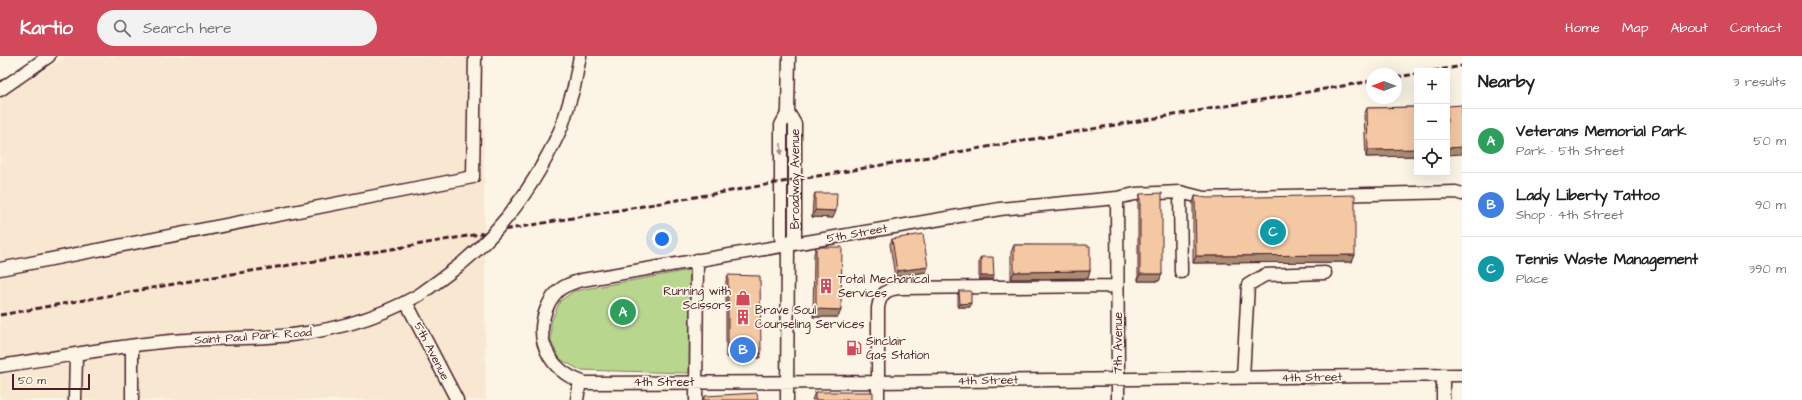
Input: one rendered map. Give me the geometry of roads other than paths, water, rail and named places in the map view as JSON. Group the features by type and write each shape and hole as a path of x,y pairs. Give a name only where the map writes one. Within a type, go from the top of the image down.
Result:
{"street":[{"path":"0,90 49,56"},
{"path":"0,269 473,177 475,56"},
{"name":"Saint Paul Park Road","path":"0,366 171,341 269,337 309,333 361,320 406,302 419,295 464,261 508,218 532,184 562,126 574,87 580,56"},
{"name":"Broadway Avenue","path":"787,400 788,245 795,237 795,124 788,112 789,56"},
{"path":"1180,192 1181,272"},
{"name":"5th Street","path":"541,332 543,318 554,295 562,288 582,280 1000,209 1117,198 1135,194 1180,192 1204,198 1456,192 1462,194"},
{"path":"878,400 878,308 882,294 889,290 900,288 1117,286 1117,198"},
{"path":"696,400 697,260"},
{"path":"1243,377 1248,285 1265,275 1325,272"},
{"name":"7th Avenue","path":"1117,286 1118,400"},
{"name":"5th Avenue","path":"406,302 457,400"},
{"name":"4th Street","path":"541,332 549,358 567,375 586,383 878,382 1462,375"},
{"path":"132,346 132,400"},
{"path":"75,400 76,355"},
{"path":"1443,375 1443,400"},
{"path":"577,400 580,381"}],"railway":[{"path":"1450,68 1462,66"},
{"path":"1402,76 1414,74"},
{"path":"0,315 213,277 386,250 1366,82"}],"place":[{"name":"Tennis Waste Management","path":"1273,232"},
{"name":"Total Mechanical Services","path":"826,286"},
{"name":"Running with Scissors","path":"743,298"},
{"name":"Veterans Memorial Park","path":"623,312"},
{"name":"Brave Soul Counseling Services","path":"743,317"},
{"name":"Sinclair Gas Station","path":"854,348"},
{"name":"Lady Liberty Tattoo","path":"743,350"}]}
